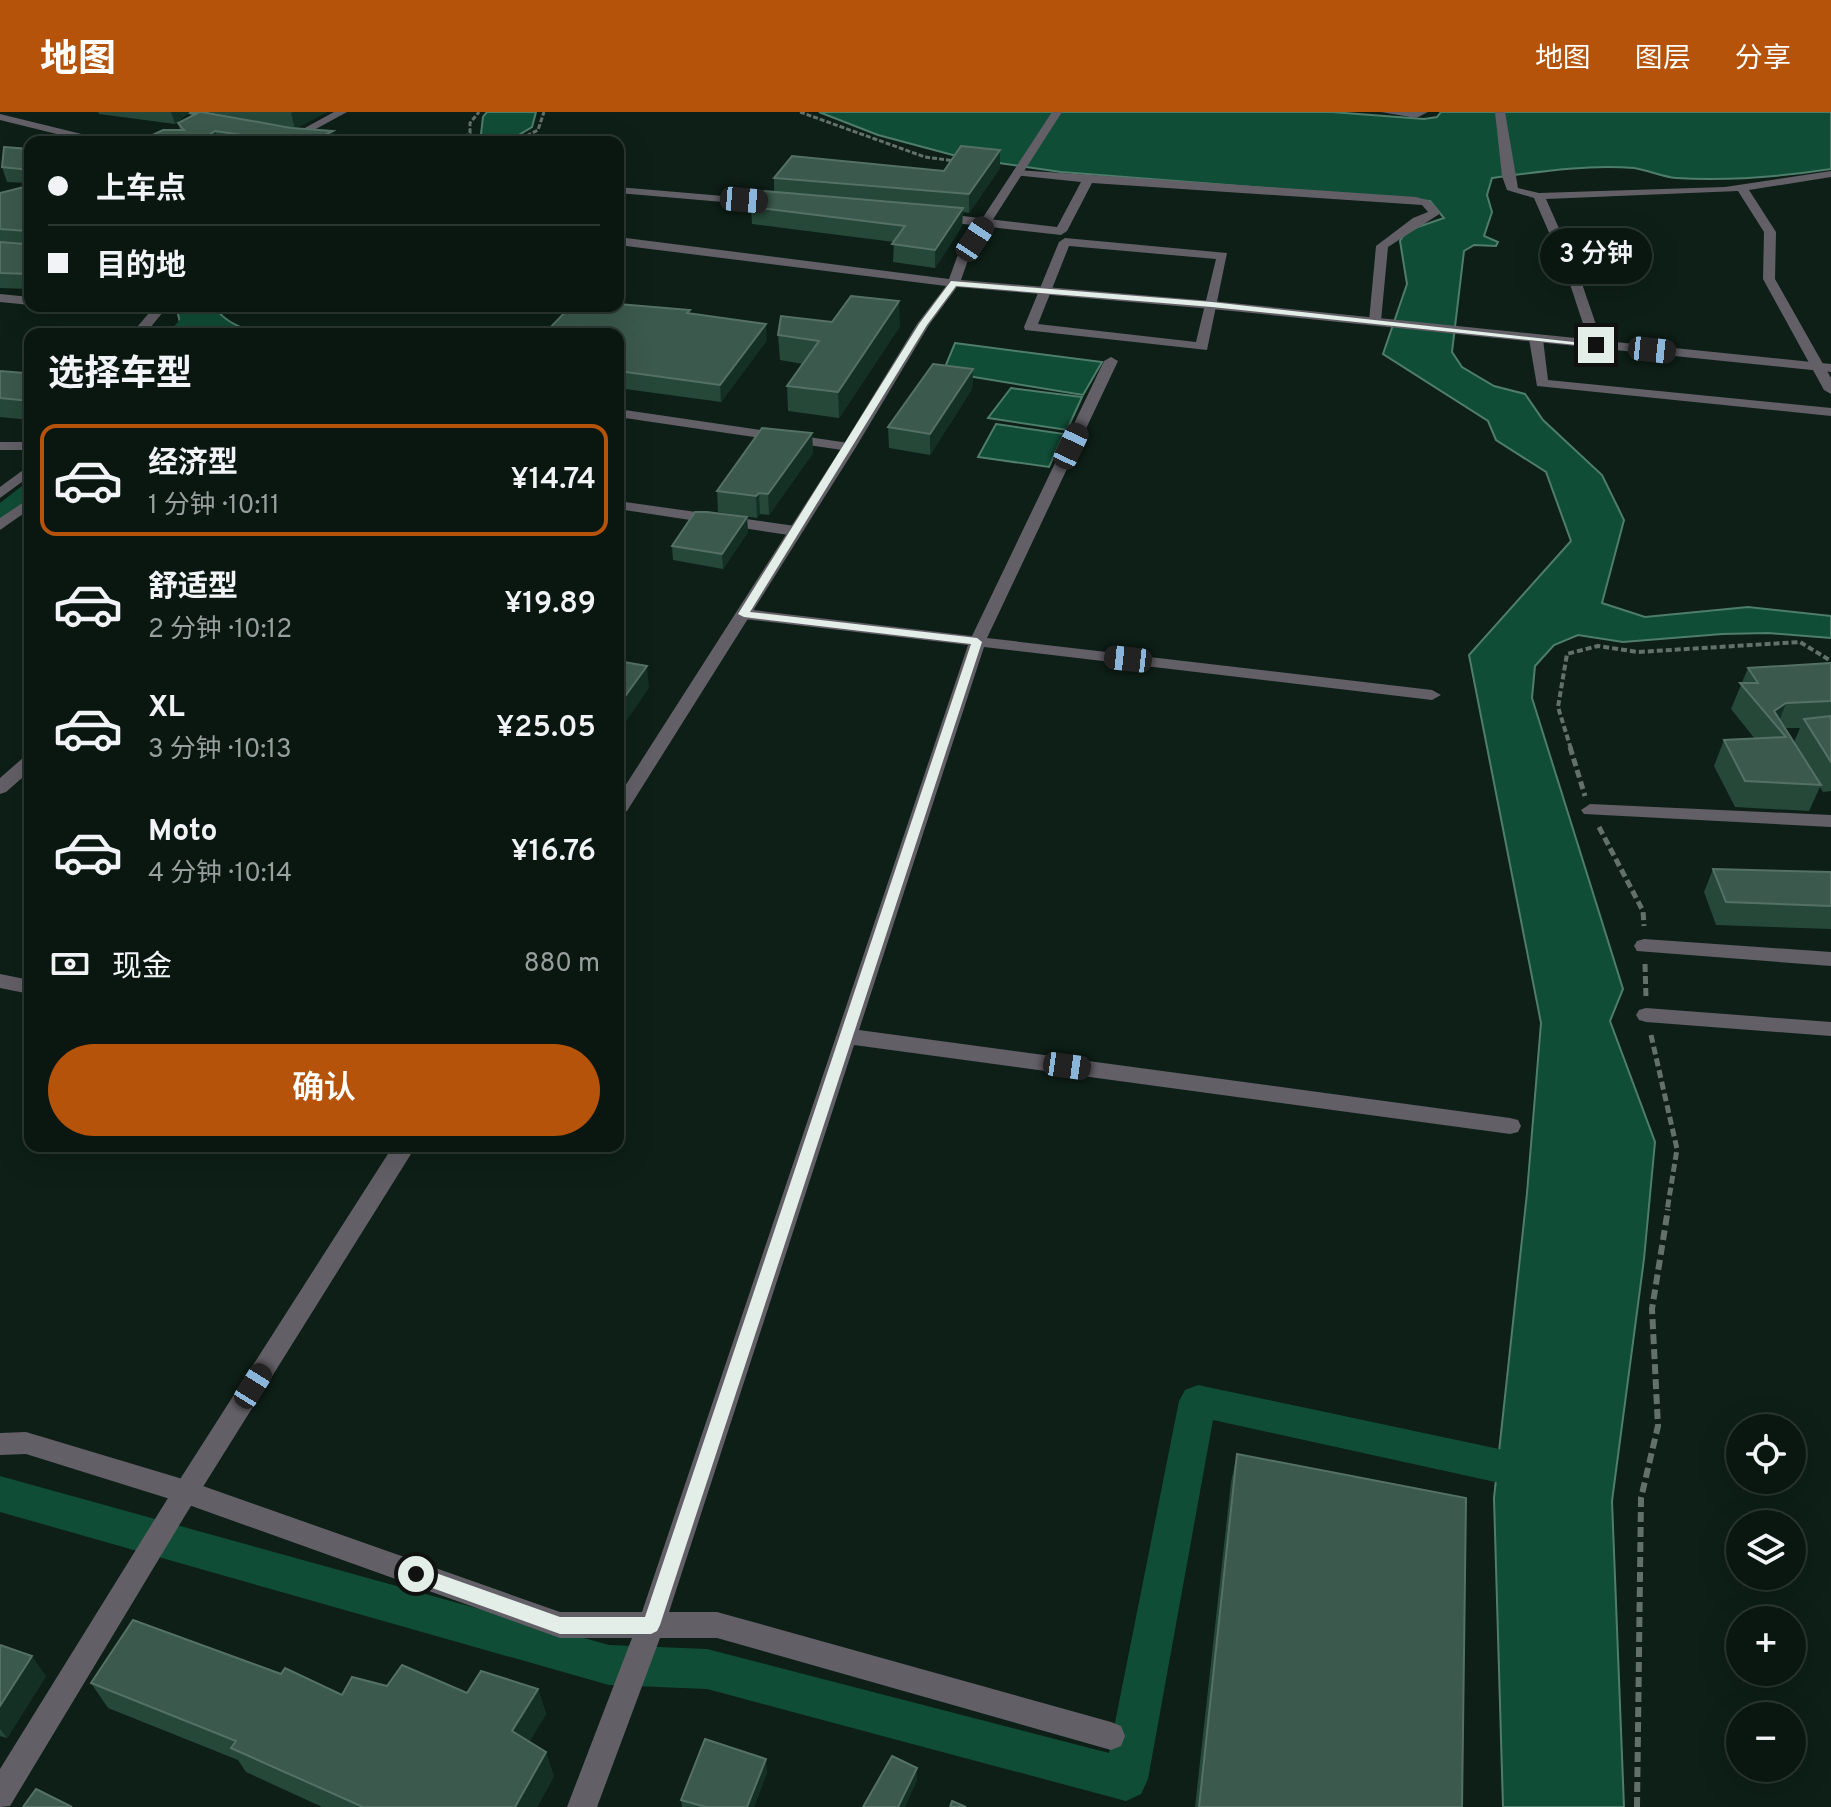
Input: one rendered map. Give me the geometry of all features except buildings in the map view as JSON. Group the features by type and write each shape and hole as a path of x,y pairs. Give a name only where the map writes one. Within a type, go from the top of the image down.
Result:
{"street":[{"path":"27,124 42,112"},
{"path":"290,136 342,112"},
{"path":"624,802 849,447 923,324 954,283 963,257 1057,112"},
{"path":"1386,112 1416,115 1423,112"},
{"path":"1500,112 1508,176 1513,190 1539,196 1741,187 1831,174"},
{"path":"0,117 77,136"},
{"path":"296,135 301,136"},
{"path":"1019,171 1088,179 1426,203 1435,213 1417,221 1382,246 1375,321"},
{"path":"923,216 986,221 1063,236 1223,256 1202,347 1030,327 1047,290 1063,236 1088,179"},
{"path":"1741,187 1770,232 1769,279 1825,368 1831,390"},
{"path":"624,191 796,205"},
{"path":"1539,196 1571,269 1596,345"},
{"path":"624,242 954,283 1212,305 1825,368"},
{"path":"0,298 24,300"},
{"path":"143,328 157,312"},
{"path":"1536,339 1542,383 1831,412"},
{"path":"582,1807 648,1632 977,642 1111,361"},
{"path":"624,414 849,447"},
{"path":"0,446 24,446"},
{"path":"0,494 24,474"},
{"path":"624,506 795,531"},
{"path":"0,525 24,507"},
{"path":"744,614 1432,695"},
{"path":"0,788 24,766"},
{"path":"1812,796 1829,821"},
{"path":"1590,810 1829,821"},
{"path":"1644,946 1831,959"},
{"path":"0,981 24,986"},
{"path":"1646,1015 1831,1029"},
{"path":"846,1036 1510,1126"},
{"path":"0,1796 182,1499 401,1152"},
{"path":"0,1444 26,1443 182,1499 560,1625 648,1632 717,1625 1111,1736"}],"path":[{"path":"466,136 470,133 470,123 479,112"},
{"path":"526,136 538,130 544,112"},
{"path":"800,112 925,157 957,161"},
{"path":"1637,1807 1641,1498 1658,1426 1652,1309 1677,1149 1646,1015 1643,911 1590,810 1558,707 1567,654 1598,646 1638,652 1800,642 1831,661"}],"shaded area":[{"path":"487,112 536,112 532,127 517,136 478,136"},
{"path":"819,112 1332,112 1424,119 1437,117 1441,112 1831,112 1831,169 1715,179 1676,178 1634,168 1599,167 1492,178 1487,195 1492,212 1484,236 1498,242 1496,246 1474,245 1464,251 1452,352 1462,367 1494,386 1525,394 1543,420 1602,475 1624,520 1602,603 1645,617 1748,607 1831,616 1831,638 1768,633 1623,642 1578,635 1554,645 1535,666 1532,698 1623,989 1610,1021 1655,1142 1644,1259 1612,1501 1624,1807 1503,1807 1494,1498 1527,1193 1541,1023 1469,655 1571,541 1546,472 1496,440 1488,421 1383,354 1407,284 1400,241 1406,231 1444,218 1430,201 1061,172 964,158 878,135"},
{"path":"218,312 244,328 185,328 181,327 178,314"},
{"path":"955,343 1102,362 1083,395 943,372"},
{"path":"1011,388 1082,397 1067,430 988,418"},
{"path":"996,424 1064,434 1049,467 978,457"}],"waterway":[{"path":"183,328 196,314"},
{"path":"0,514 24,496"},
{"path":"0,1494 609,1665 707,1669 1126,1779 1198,1401 1536,1474"}],"route":[{"path":"416,1574 560,1625 651,1625 977,642 744,614 923,324 954,283 1212,305 1596,345"}]}
